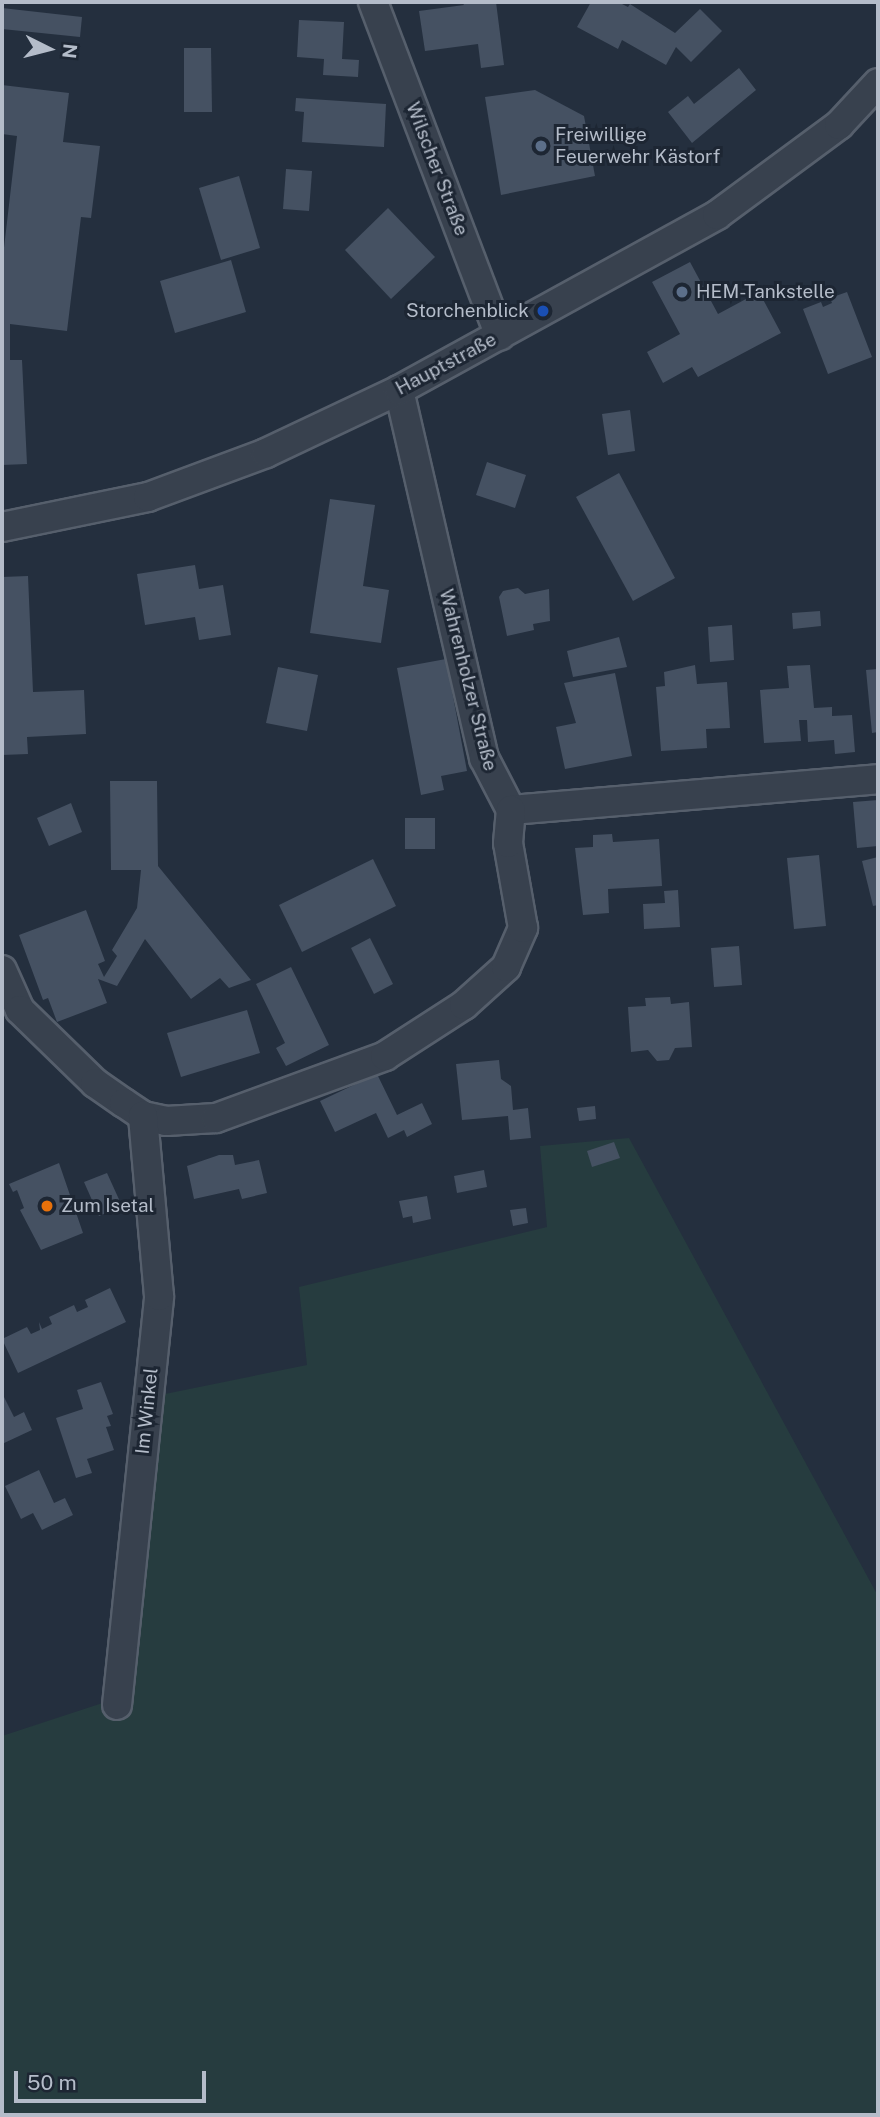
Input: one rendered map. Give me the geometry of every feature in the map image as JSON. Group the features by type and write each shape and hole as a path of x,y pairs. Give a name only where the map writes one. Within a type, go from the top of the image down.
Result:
{"street":[{"name":"Wilscher Straße","path":"373,2 500,337"},
{"name":"Hauptstraße","path":"2,527 148,497 266,453 399,390 500,337 717,215 839,125 878,83"},
{"name":"Wahrenholzer Straße","path":"399,390 484,758 511,810"},
{"path":"2,970 20,1010 95,1083 143,1116 166,1121 216,1118 275,1099 385,1056 464,1005 506,967 523,928 508,844 511,810 878,779"},
{"name":"Im Winkel","path":"117,1705 159,1296 143,1116"}],"green space":[{"path":"629,1138 878,1596 878,2115 2,2115 2,1736 130,1694 160,1395 307,1365 299,1287 547,1227 540,1146"}],"building":[{"path":"462,2 496,2 504,65 481,68 478,44 425,51 419,11 464,5"},
{"path":"591,2 618,2 628,7 630,4 675,33 700,9 722,31 691,62 676,47 666,65 622,40 618,49 577,27"},
{"path":"2,8 82,17 80,37 2,29"},
{"path":"299,20 344,22 342,59 359,60 358,77 323,75 324,59 297,57"},
{"path":"184,48 211,48 212,112 184,112"},
{"path":"739,68 756,90 692,143 668,112 688,96 694,104"},
{"path":"2,85 69,93 63,142 100,146 91,218 81,217 67,331 10,324 10,360 22,360 27,464 2,465 2,265 17,136 2,134"},
{"name":"Freiwillige Feuerwehr Kästorf","path":"535,90 584,116 595,176 501,195 485,97"},
{"path":"296,98 386,104 384,147 302,142 304,112 295,111"},
{"path":"286,169 312,171 309,211 283,209"},
{"path":"239,176 260,248 221,260 199,188"},
{"path":"388,208 435,257 391,299 345,250"},
{"path":"231,260 246,312 175,333 160,281"},
{"path":"690,262 718,314 759,292 781,333 698,377 692,367 663,383 647,352 680,334 652,282"},
{"path":"847,292 872,357 828,374 803,309 821,302 823,307 832,303 830,298"},
{"path":"630,410 635,451 608,455 602,414"},
{"path":"487,462 526,475 515,508 476,495"},
{"path":"619,473 675,578 633,601 576,497"},
{"path":"330,499 375,505 363,586 389,590 381,643 310,633"},
{"path":"195,565 199,589 223,585 231,635 199,640 195,617 145,625 137,574"},
{"path":"28,576 33,692 84,690 86,734 27,737 28,754 2,755 2,577"},
{"path":"518,588 525,594 549,589 550,621 533,624 534,630 507,636 499,597 503,591"},
{"path":"820,611 821,626 793,629 792,613"},
{"path":"732,625 734,660 710,662 708,627"},
{"path":"619,637 627,667 573,677 567,651"},
{"path":"446,659 467,771 441,776 444,790 421,795 397,668"},
{"path":"695,665 697,684 727,682 730,728 706,729 707,748 661,751 656,687 665,686 664,672"},
{"path":"810,665 814,708 832,707 832,716 852,715 855,752 835,754 834,740 808,742 807,720 799,720 801,741 764,743 760,690 789,688 787,666"},
{"path":"278,667 318,675 307,731 266,723"},
{"path":"878,669 878,732 872,733 866,670"},
{"path":"615,673 632,756 565,769 556,727 576,723 564,683"},
{"path":"110,781 157,781 158,866 251,980 229,988 220,978 191,999 145,939 117,986 98,979 107,1003 57,1022 48,998 43,1000 19,935 86,910 105,961 98,964 104,977 117,956 112,950 137,908 141,870 111,870"},
{"path":"878,800 878,846 857,848 853,802"},
{"path":"71,803 82,832 49,846 37,818"},
{"path":"405,818 435,818 435,849 405,849"},
{"path":"612,834 613,842 659,839 662,886 608,889 609,913 583,915 575,848 593,847 593,835"},
{"path":"819,855 826,926 794,929 787,858"},
{"path":"878,857 878,905 873,906 862,861"},
{"path":"373,859 396,906 302,952 279,905"},
{"path":"678,890 680,927 644,929 643,904 665,903 664,891"},
{"path":"370,938 393,984 374,994 351,948"},
{"path":"739,946 742,985 714,987 711,948"},
{"path":"291,967 329,1045 286,1066 276,1048 285,1043 256,984"},
{"path":"670,997 671,1004 689,1002 692,1047 675,1048 669,1060 657,1061 648,1050 631,1052 628,1007 646,1006 645,998"},
{"path":"247,1010 260,1053 181,1077 167,1033"},
{"path":"499,1060 501,1079 511,1086 513,1110 528,1108 531,1138 510,1140 508,1116 462,1120 456,1064"},
{"path":"377,1074 397,1115 422,1103 432,1124 407,1137 404,1130 388,1138 376,1113 335,1132 320,1101"},
{"path":"595,1106 596,1119 579,1121 577,1108"},
{"path":"614,1142 620,1158 592,1167 587,1151"},
{"path":"219,1155 233,1155 235,1165 259,1160 267,1193 242,1199 239,1189 194,1199 187,1166"},
{"name":"Zum Isetal","path":"59,1163 83,1233 41,1250 20,1210 24,1208 17,1190 13,1192 9,1184"},
{"path":"484,1170 487,1187 457,1193 454,1176"},
{"path":"107,1173 122,1206 99,1216 84,1182"},
{"path":"427,1196 431,1219 413,1223 412,1216 403,1218 399,1201"},
{"path":"526,1208 528,1223 513,1226 510,1210"},
{"path":"110,1288 126,1322 18,1373 2,1339 27,1327 31,1334 40,1330 39,1322 42,1329 52,1324 49,1317 74,1305 77,1312 88,1307 85,1300"},
{"path":"101,1382 113,1414 107,1416 111,1426 106,1427 114,1450 87,1459 92,1473 76,1478 56,1418 83,1409 77,1390"},
{"path":"2,1393 14,1417 24,1412 32,1430 2,1444"},
{"path":"39,1470 54,1503 65,1498 73,1515 42,1530 33,1513 21,1519 5,1486"}],"place":[{"name":"Freiwillige Feuerwehr Kästorf","path":"541,146"},
{"name":"HEM-Tankstelle","path":"682,292"},
{"name":"Storchenblick","path":"543,311"},
{"name":"Zum Isetal","path":"47,1206"}]}
